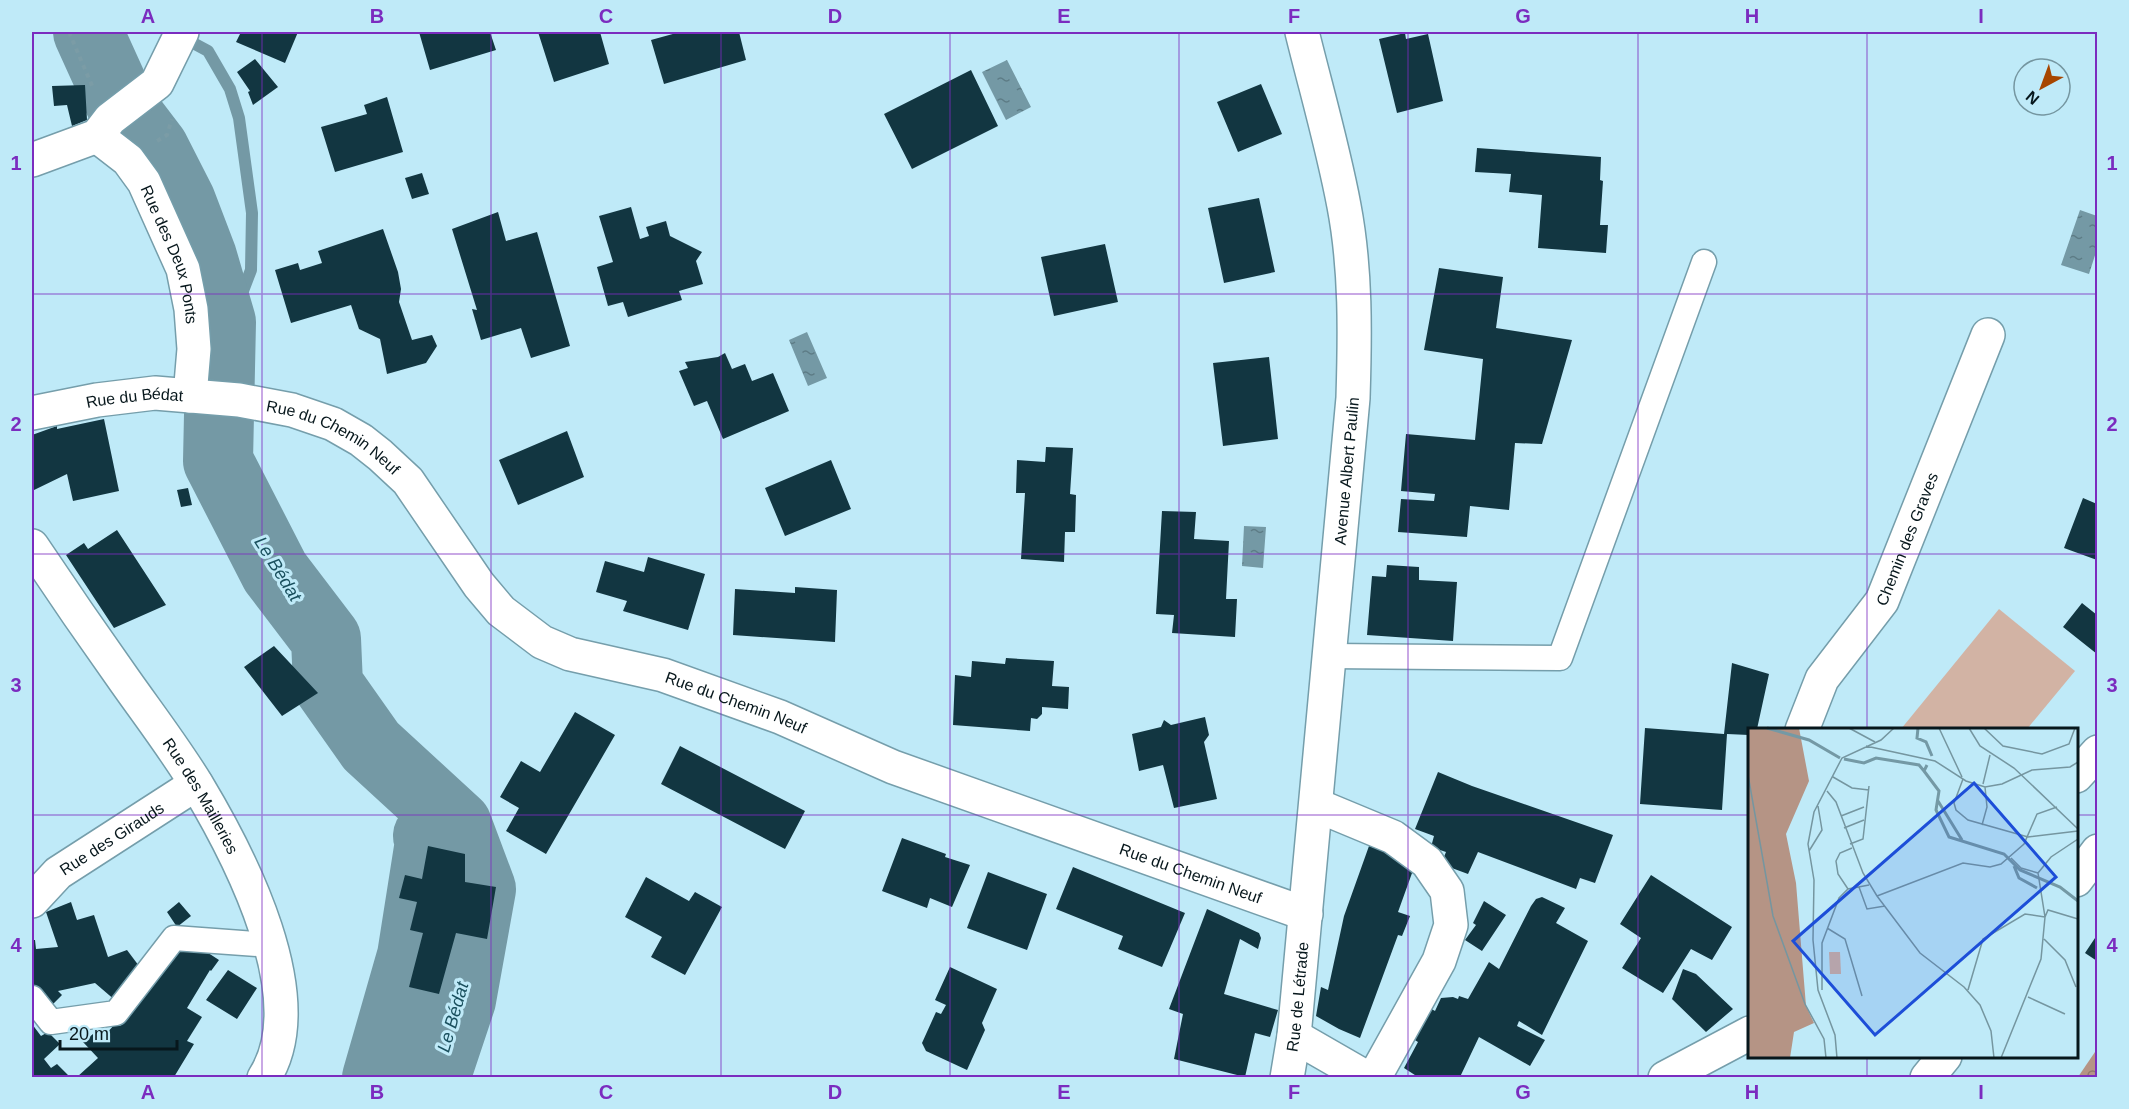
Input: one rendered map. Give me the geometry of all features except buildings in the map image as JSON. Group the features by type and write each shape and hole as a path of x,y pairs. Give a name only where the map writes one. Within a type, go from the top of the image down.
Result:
{"street":[{"path":"32,160 103,127 149,90 157,83 182,32"},
{"name":"Avenue Albert Paulin","path":"1302,32 1344,206 1354,286 1355,344 1353,398 1306,915"},
{"name":"Rue des Deux Ponts","path":"103,127 144,182 183,269 190,309 196,396"},
{"name":"Chemin des Graves","path":"1802,728 1822,680 1882,600 1988,335"},
{"name":"Rue du Bédat","path":"32,413 98,400 155,393 239,400"},
{"name":"Rue du Chemin Neuf","path":"239,400 292,410 333,424 361,440 380,455 408,481 479,585 501,611 542,642 570,654 663,675 695,686 780,717 893,767 1306,915"},
{"name":"Rue des Mailleries","path":"32,546 196,784 230,844 254,896 277,970 280,1000 280,1034 277,1051 264,1077"},
{"path":"2078,774 2097,752"},
{"name":"Rue des Girauds","path":"32,901 58,873 196,784"},
{"path":"1316,805 1393,837 1426,862 1447,891 1451,925 1439,961 1374,1077"},
{"path":"2078,877 2097,851"},
{"name":"Rue de Létrade","path":"1287,1077 1294,1036 1306,915"},
{"path":"1665,1077 1748,1034"},
{"path":"1294,1036 1367,1077"},
{"path":"1927,1077 1943,1058"}],"lane":[{"path":"1329,656 1560,657 1704,262"},
{"path":"32,998 51,1022 116,1013 174,938 270,945"}],"path":[{"path":"69,32 95,94 103,127"}],"shaded area":[{"path":"1999,609 2075,671 2028,728 1902,728"}],"green space":[{"path":"2097,1049 2097,1077 2078,1077"}],"water":[{"path":"1007,60 1031,107 1006,120 982,72"},
{"path":"2080,210 2097,216 2097,249 2089,274 2061,265"},
{"path":"807,332 827,378 808,386 789,340"},
{"path":"1244,526 1266,527 1263,568 1242,566"}],"waterway":[{"name":"Le Bédat","path":"88,32 122,107 154,149 181,202 202,257 221,322 218,461 275,572 326,639 328,685 371,746 457,825 481,889 461,1000 435,1078"},
{"path":"180,36 208,51 230,89 239,118 252,213 251,270 241,296 221,322"},
{"path":"377,1078 412,956 430,842 428,836"}]}
